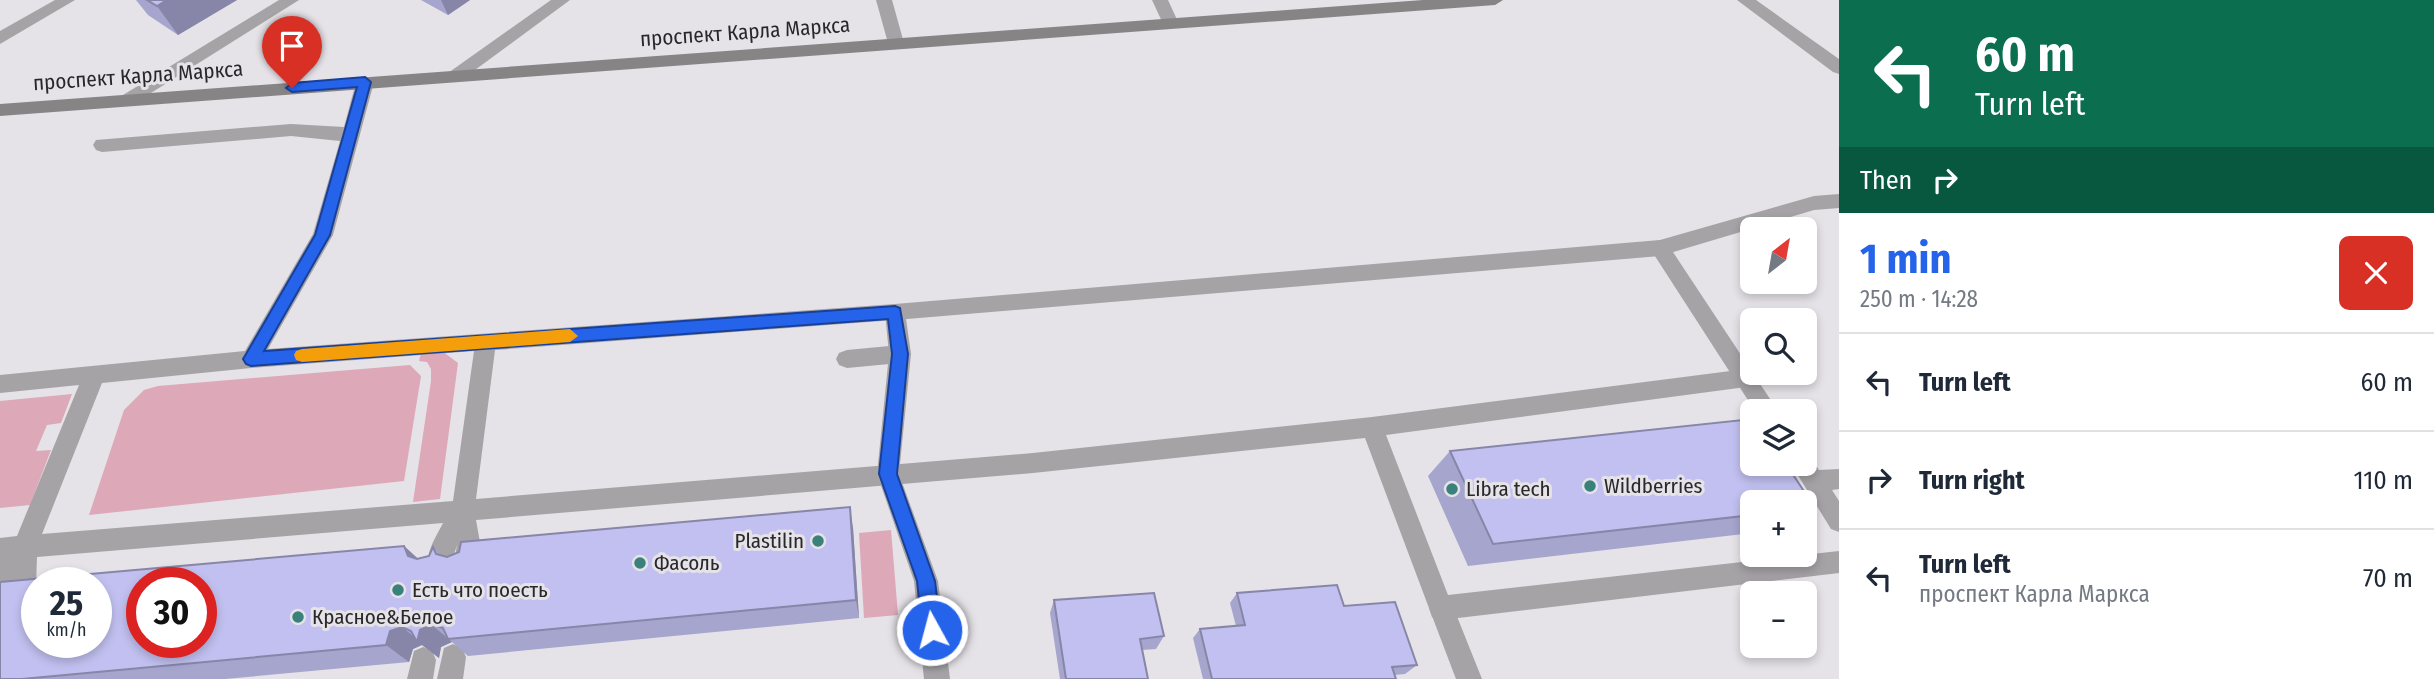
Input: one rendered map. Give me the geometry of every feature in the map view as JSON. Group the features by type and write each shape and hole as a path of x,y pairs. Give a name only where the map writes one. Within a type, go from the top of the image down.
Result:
{"street":[{"path":"0,38 67,0"},
{"path":"129,99 291,0"},
{"path":"454,77 562,0"},
{"path":"884,0 896,43"},
{"path":"1160,0 1171,24"},
{"name":"проспект Карла Маркса","path":"0,110 1494,0"},
{"path":"1745,0 1839,68"},
{"path":"251,359 323,235 365,82"},
{"path":"102,145 291,130 332,135 351,133"},
{"path":"0,384 251,359 895,312 1660,247 1814,203 1839,201"},
{"path":"1660,247 1740,370"},
{"path":"895,312 900,354 888,474 926,581 937,679"},
{"path":"466,563 468,548 463,509 486,342"},
{"path":"847,359 900,354"},
{"path":"0,580 25,547 94,376"},
{"path":"0,549 1033,463 1373,427 1740,380"},
{"path":"1373,427 1469,679"},
{"path":"1817,474 1839,479"},
{"path":"1810,476 1839,521"},
{"path":"439,565 441,551 463,509"},
{"path":"16,604 24,586 25,547"},
{"path":"1441,608 1839,562"}],"shaded area":[{"path":"438,348 458,363 440,499 413,502 431,381 431,369 427,362 419,361 422,349"},
{"path":"410,365 421,376 404,481 89,515 124,410 144,390 158,386"},
{"path":"72,394 61,423 47,425 36,451 51,450 30,505 0,508 0,401"},
{"path":"891,530 898,615 864,618 859,533"}],"building":[{"path":"147,0 167,0 157,6"},
{"path":"1740,420 1740,476 1794,476 1803,490 1740,490 1740,516 1493,544 1450,451"},
{"path":"850,507 856,600 448,639 443,628 431,624 420,630 417,642 411,631 402,627 390,631 386,645 0,679 0,582 21,580 21,658 112,658 112,572 126,571 126,658 217,658 217,567 168,567 404,546 408,556 417,559 429,556 433,547 436,554 447,557 459,552 461,542"},
{"path":"1337,585 1344,606 1395,602 1417,665 1392,667 1396,679 1212,679 1200,629 1245,625 1237,593"},
{"path":"1154,593 1164,636 1140,639 1148,679 1066,679 1054,600"}],"slow traffic":[{"path":"302,355 570,336"}],"place":[{"name":"Wildberries","path":"1590,486"},
{"name":"Libra tech","path":"1452,489"},
{"name":"Plastilin","path":"818,541"},
{"name":"Фасоль","path":"640,563"},
{"name":"Есть что поесть","path":"398,590"},
{"name":"Красное&Белое","path":"298,617"}],"route":[{"path":"292,88 365,82 323,235 251,359 895,312 900,354 888,474 926,581 932,630"}]}
